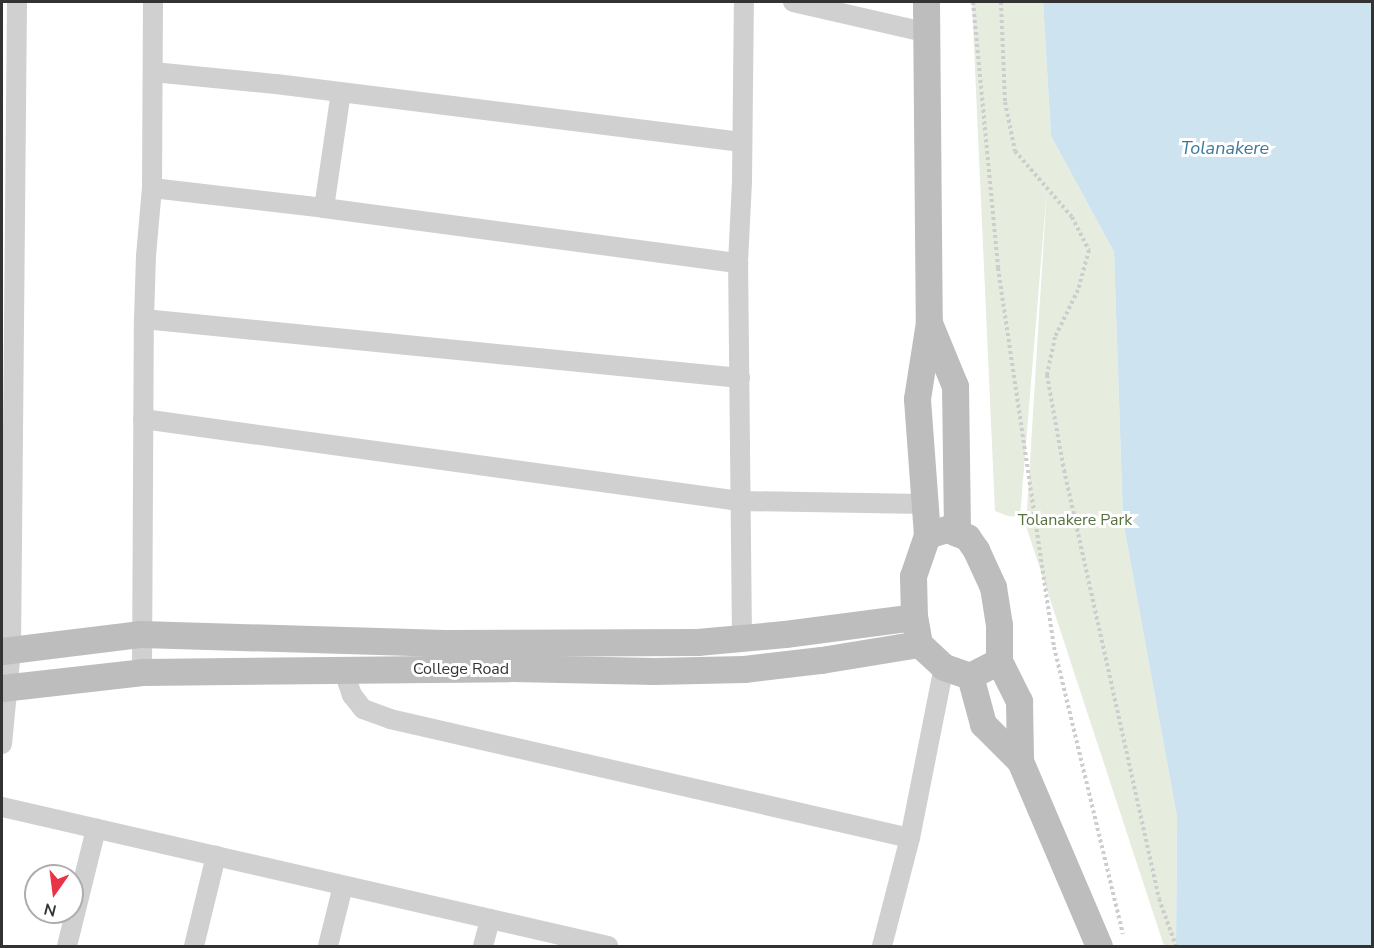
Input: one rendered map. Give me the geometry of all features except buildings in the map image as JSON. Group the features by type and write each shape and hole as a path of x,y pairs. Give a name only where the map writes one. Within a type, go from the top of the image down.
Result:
{"main road":[{"path":"926,2 929,322 917,399 927,535 913,576 914,616 919,644 944,667 970,676 999,661"},
{"path":"929,322 956,386 957,533"},
{"path":"927,535 947,530 967,537 993,587 999,625 999,661 1019,701 1020,761"},
{"name":"College Road","path":"7,651 141,634 445,643 698,642 914,616"},
{"name":"College Road","path":"5,688 142,672 513,668 654,671 744,669 821,660 919,644"},
{"path":"970,676 983,724 1020,761 1100,946"}],"street":[{"path":"2,744 7,651 17,2"},
{"path":"142,672 144,319 146,256 152,188 153,2"},
{"path":"742,638 738,263 742,182 744,2"},
{"path":"793,2 927,33"},
{"path":"153,72 341,92 741,142"},
{"path":"324,208 341,92"},
{"path":"152,188 324,208 738,263"},
{"path":"144,319 740,378"},
{"path":"143,419 739,501 924,504"},
{"path":"882,946 910,838 944,667"},
{"path":"343,669 352,695 363,709 390,719 910,838"},
{"path":"2,807 608,946"},
{"path":"67,946 96,829"},
{"path":"194,946 216,856"},
{"path":"328,946 343,886"},
{"path":"483,946 490,919"}],"path":[{"path":"973,2 998,268 1053,647 1124,935"},
{"path":"1001,2 1005,102 1015,151 1072,217 1089,250 1078,290 1055,337 1047,375 1064,470 1159,899 1176,946"}],"green space":[{"name":"Tolanakere Park","path":"972,2 1043,2 1051,136 1114,252 1123,521 1177,817 1176,946 1164,946 1026,526 1047,188 1020,517 1008,516 995,511"}],"water":[{"name":"Tolanakere","path":"1043,2 1372,2 1372,946 1176,946 1177,817 1123,521 1114,252 1051,136"}]}
